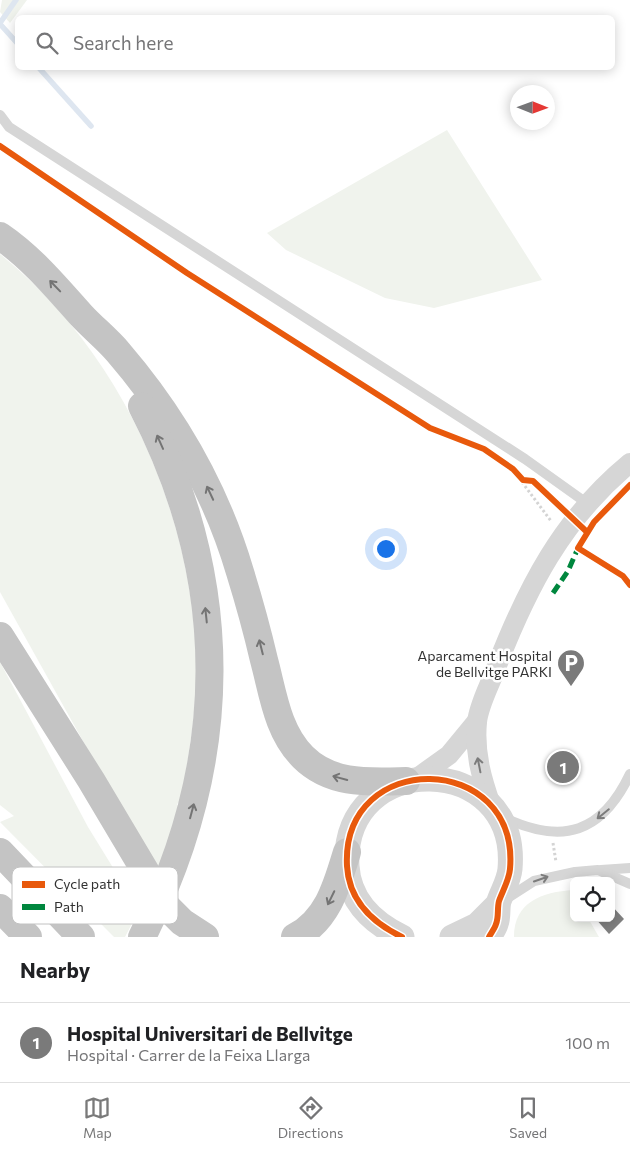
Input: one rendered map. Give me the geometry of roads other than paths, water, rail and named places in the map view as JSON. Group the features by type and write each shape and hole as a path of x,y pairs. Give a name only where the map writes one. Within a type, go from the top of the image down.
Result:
{"highway":[{"path":"0,236 54,285 118,351 155,401 194,460 211,496 240,570 277,710 289,740 308,762 332,776 360,782 411,780"},
{"path":"88,322 120,366 156,433 184,505 195,542 202,579 209,654 210,697 196,796 174,867"},
{"path":"0,636 76,784 126,867"},
{"path":"0,636 91,780 143,867"},
{"path":"0,852 14,867"},
{"path":"295,937 318,920 330,901 347,852"},
{"path":"0,908 12,920"},
{"path":"178,918 205,937"},
{"path":"15,924 28,937"},
{"path":"69,924 82,937"},
{"path":"142,937 148,924"},
{"path":"161,924 169,937"}],"street":[{"path":"402,937 383,928 366,913 355,895 348,875 347,852 351,831 362,811 376,796 411,780 450,755 477,721 517,613 528,591 562,534 588,504 630,463"},
{"path":"477,721 477,758 494,811"},
{"path":"411,780 439,778 460,783 479,794 494,811 505,829 510,851 510,870 499,903 496,924 489,937"},
{"path":"452,937 477,925 499,903"}],"lane":[{"path":"0,115 9,127 525,459 588,504"},
{"path":"494,811 540,831 552,833 572,830 589,824 606,812 617,800 630,774"},
{"path":"499,903 534,881 545,877 630,868"},
{"path":"598,870 630,884"}],"waterway":[{"path":"0,23 16,0"},
{"path":"0,24 15,41"},
{"path":"41,70 91,126"}],"place":[{"name":"Aparcament Hospital de Bellvitge PARKI","path":"571,687"},
{"name":"Hospital Universitari de Bellvitge","path":"563,767"}]}
